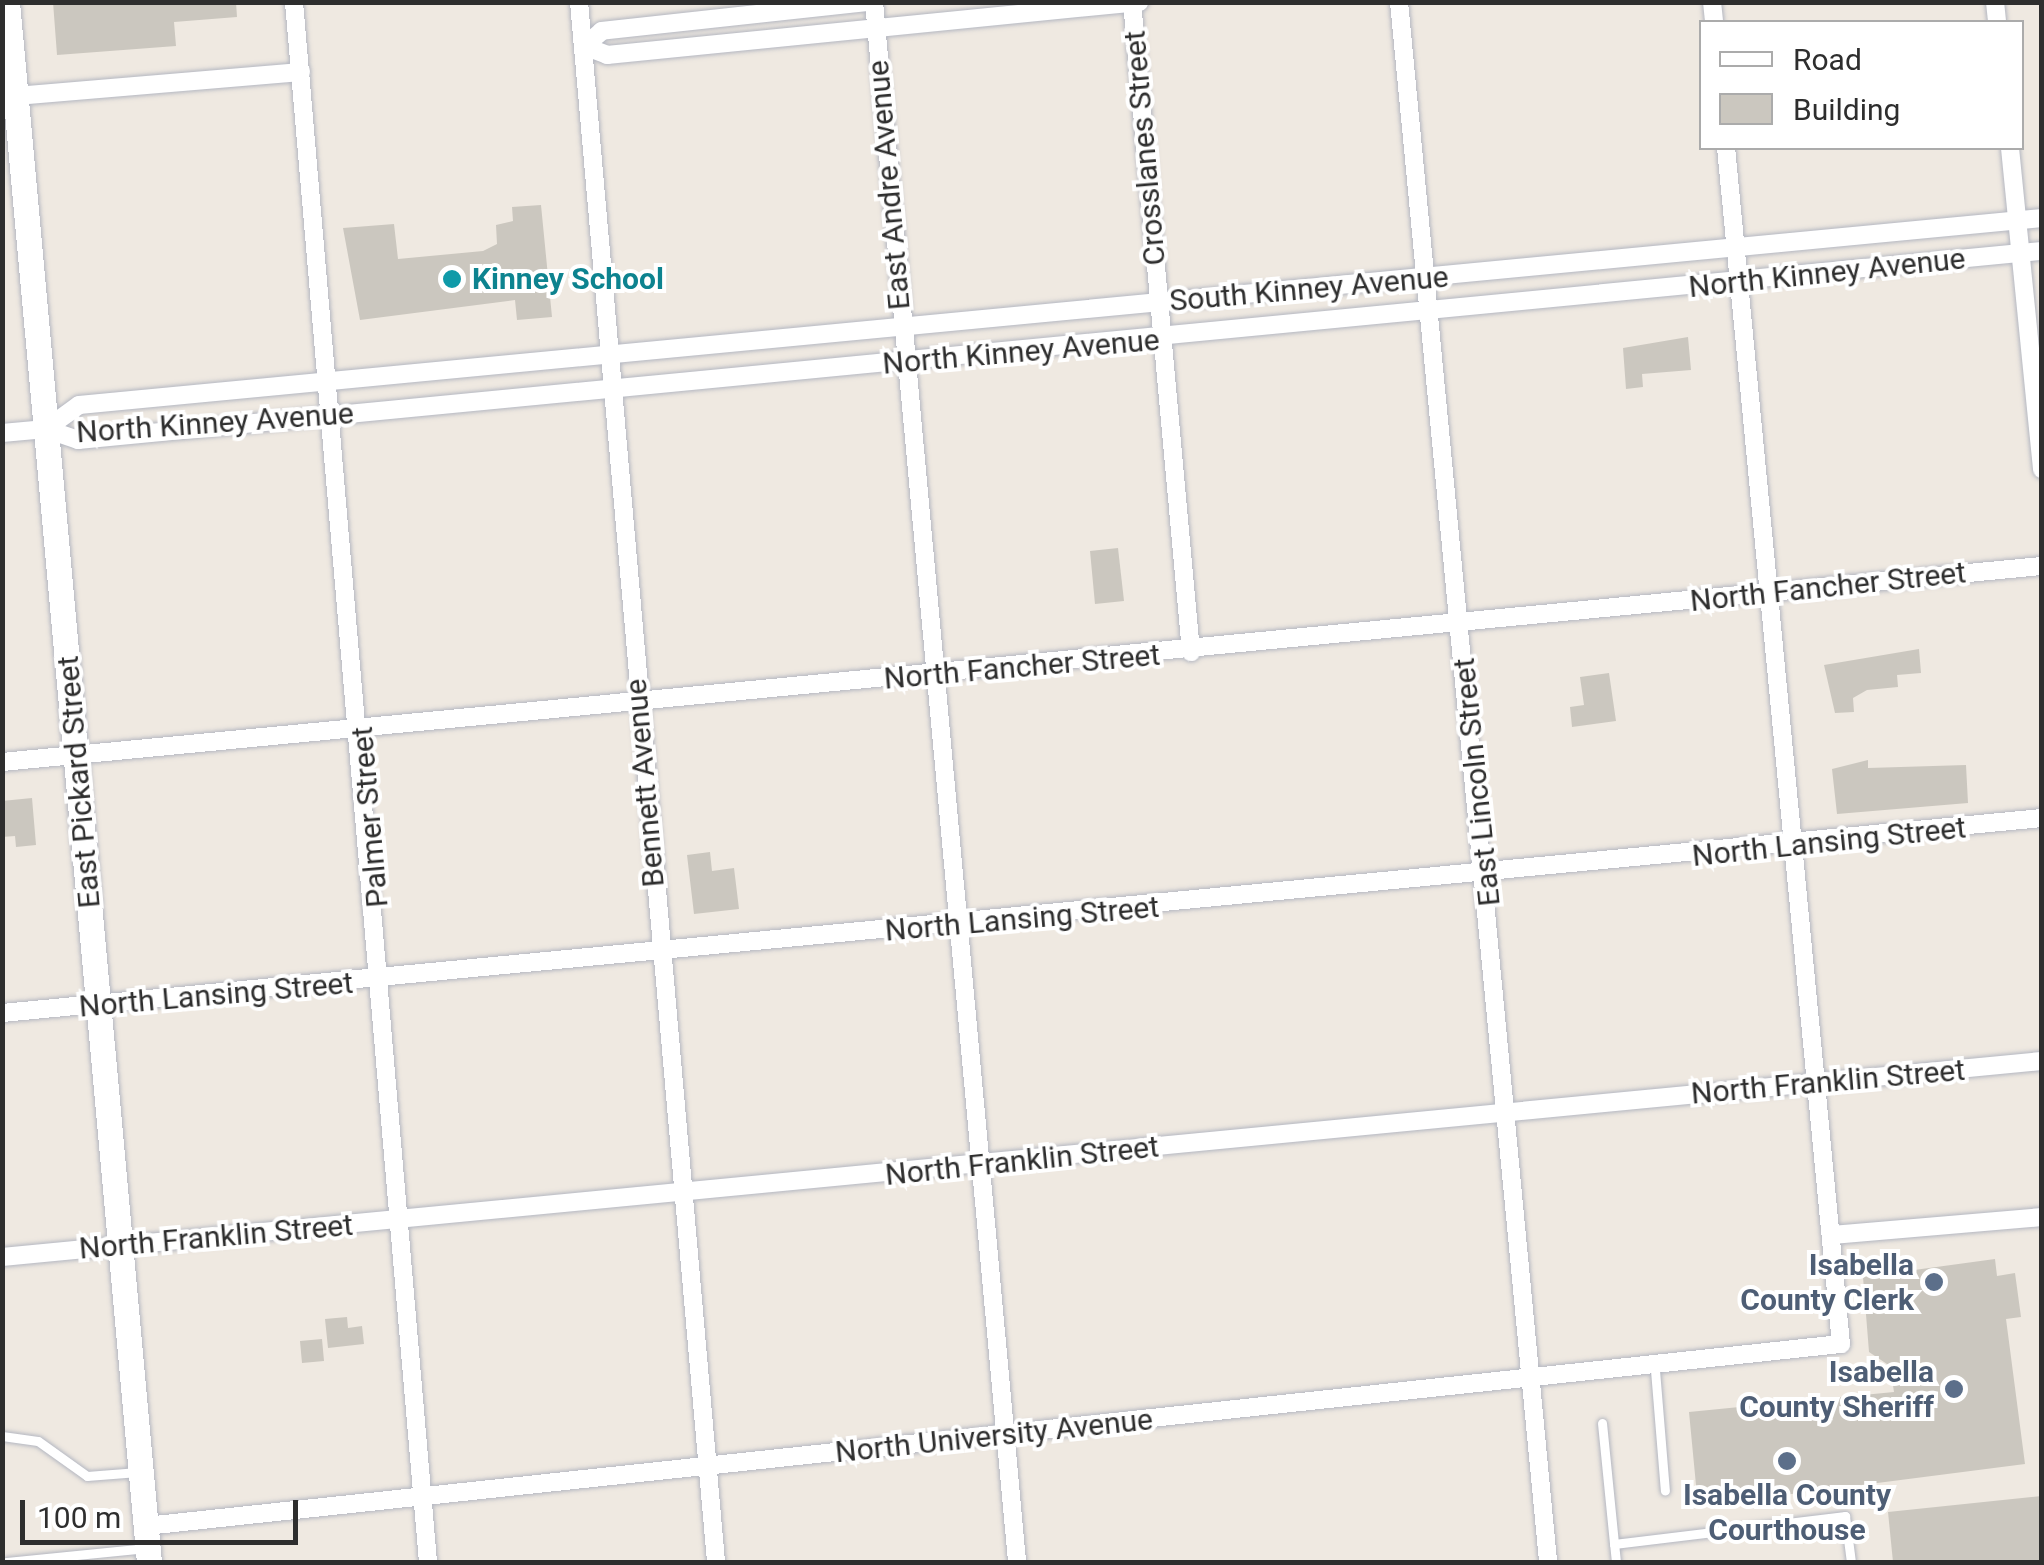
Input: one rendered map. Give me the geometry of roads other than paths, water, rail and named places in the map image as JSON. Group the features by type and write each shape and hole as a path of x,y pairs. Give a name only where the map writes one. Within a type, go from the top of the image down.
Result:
{"main road":[{"name":"East Pickard Street","path":"8,2 8,58 16,96 11,128 46,429 148,1545"}],"street":[{"name":"Palmer Street","path":"294,2 328,415 363,725 398,1220 428,1562"},
{"name":"Bennett Avenue","path":"579,2 637,702 716,1562"},
{"path":"870,2 602,31 584,46 608,55 1139,2"},
{"name":"East Andre Avenue","path":"870,2 876,29 901,328 938,674 1017,1562"},
{"name":"East Lincoln Street","path":"1400,2 1460,623 1489,877 1506,1112 1548,1562"},
{"name":"Crosslanes Street","path":"1132,3 1190,652"},
{"path":"16,96 301,72"},
{"path":"1726,150 1832,1235 2042,1217"},
{"path":"2010,150 2042,469"},
{"name":"South Kinney Avenue","path":"46,429 79,405 2042,218"},
{"name":"North Kinney Avenue","path":"2,433 46,429 78,440 613,392 906,360 1164,341 2042,252"},
{"name":"North Fancher Street","path":"2,762 363,725 1190,652 2042,566"},
{"name":"North Lansing Street","path":"2,1013 662,957 961,923 1489,877 2042,818"},
{"name":"North Franklin Street","path":"2,1256 983,1166 2042,1062"},
{"name":"North University Avenue","path":"148,1545 422,1496 1654,1370 1841,1344 1832,1235"}],"lane":[{"path":"1654,1370 1665,1491"},
{"path":"1602,1423 1616,1562"},
{"path":"2,1436 38,1441 88,1476 141,1472"},
{"path":"1614,1544 1845,1516 1850,1562"},
{"path":"6,1562 148,1545"}],"place":[{"name":"Kinney School","path":"452,279"},
{"name":"Isabella County Clerk","path":"1934,1282"},
{"name":"Isabella County Sheriff","path":"1954,1389"},
{"name":"Isabella County Courthouse","path":"1787,1461"}]}
